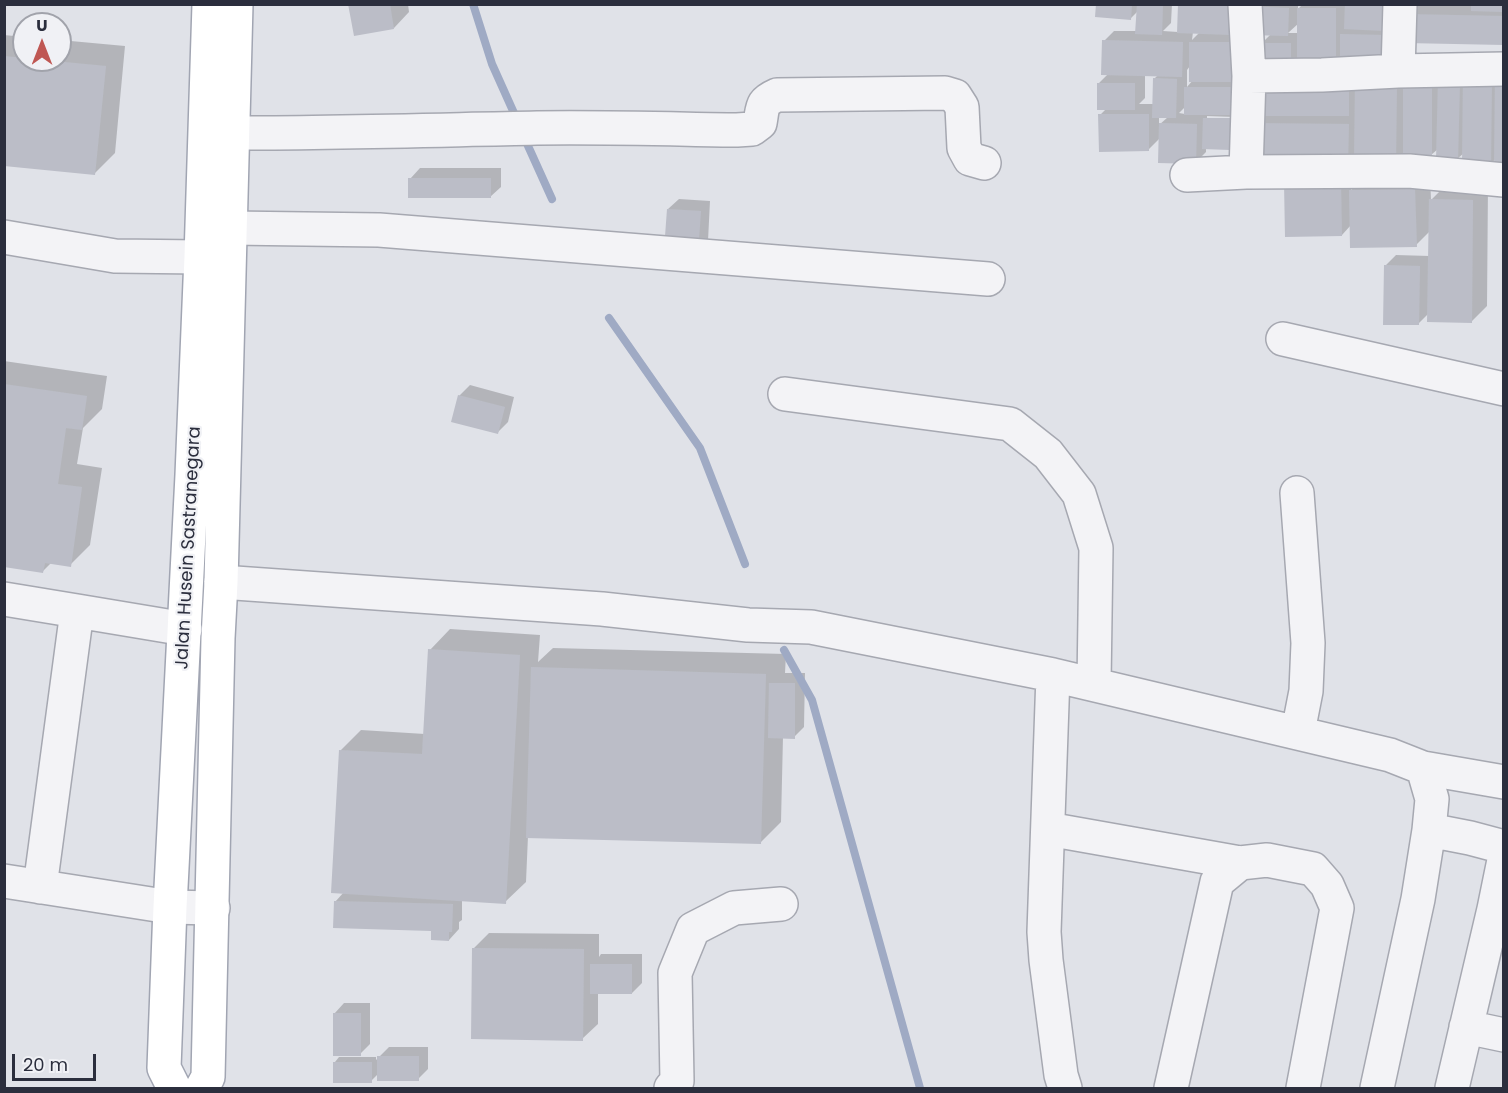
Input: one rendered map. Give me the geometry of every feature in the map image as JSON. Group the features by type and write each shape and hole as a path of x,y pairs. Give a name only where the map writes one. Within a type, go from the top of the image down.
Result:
{"main road":[{"name":"Jalan Husein Sastranegara","path":"174,1089 164,1068 201,257 209,4"},
{"name":"Jalan Husein Sastranegara","path":"202,1089 208,1077 236,4"}],"street":[{"path":"1245,4 1249,76 1246,172"},
{"path":"1398,71 1400,4"},
{"path":"1249,76 1503,69"},
{"path":"232,133 526,128 752,129 760,123 763,106 767,99 777,95 945,93 955,96 962,106 964,148 970,159 984,163"},
{"path":"1187,175 1246,172 1409,171 1503,180"},
{"path":"231,228 391,231 988,279"},
{"path":"4,237 115,256 201,257"},
{"path":"1283,339 1503,389"},
{"path":"785,394 1010,424 1048,454 1079,494 1096,548 1094,684"},
{"path":"1297,493 1308,643 1306,690 1298,732"},
{"path":"221,582 602,609 748,625 811,627 1094,684 1390,755 1423,768 1503,782"},
{"path":"4,599 185,629"},
{"path":"40,887 77,611"},
{"path":"1053,675 1044,932 1061,1075 1065,1089"},
{"path":"1377,1089 1418,899 1429,830 1432,799 1423,768"},
{"path":"1047,829 1240,863 1267,860 1313,869 1327,885 1337,908 1303,1089"},
{"path":"1429,830 1503,847"},
{"path":"1452,1089 1466,1027 1492,972 1503,860"},
{"path":"1171,1089 1217,882 1240,863"},
{"path":"4,881 170,907 213,908"},
{"path":"671,1089 677,1081 675,973 693,929 734,908 781,904"},
{"path":"1466,1027 1503,1035"}],"building":[{"path":"348,4 390,4 394,29 354,36"},
{"path":"1096,4 1132,4 1131,20 1095,17"},
{"path":"1137,4 1163,4 1162,35 1135,34"},
{"path":"1178,4 1233,4 1232,35 1177,33"},
{"path":"1345,4 1386,4 1385,31 1344,29"},
{"path":"1471,4 1504,4 1504,12 1471,11"},
{"path":"1248,6 1289,8 1288,36 1248,35"},
{"path":"1297,8 1336,8 1336,70 1297,70"},
{"path":"1405,14 1504,16 1504,45 1405,43"},
{"path":"1340,34 1384,35 1384,70 1340,69"},
{"path":"1102,40 1183,42 1182,77 1101,75"},
{"path":"1189,42 1235,42 1235,82 1189,82"},
{"path":"1260,43 1291,43 1291,73 1260,72"},
{"path":"4,56 12,57 12,72 72,72 72,63 106,66 95,175 4,166"},
{"path":"1403,73 1432,73 1432,157 1403,157"},
{"path":"1495,75 1504,75 1504,168 1494,168"},
{"path":"1463,76 1492,76 1491,166 1462,165"},
{"path":"1153,78 1177,79 1176,118 1152,118"},
{"path":"1438,80 1460,81 1458,161 1436,160"},
{"path":"1253,82 1349,82 1349,116 1253,116"},
{"path":"1355,82 1397,82 1396,163 1354,162"},
{"path":"1097,83 1135,83 1135,110 1097,110"},
{"path":"1184,87 1234,87 1234,115 1184,115"},
{"path":"1098,114 1149,114 1149,151 1099,152"},
{"path":"1203,118 1230,118 1230,150 1202,149"},
{"path":"1159,123 1197,124 1196,164 1158,163"},
{"path":"1249,123 1349,124 1348,165 1248,163"},
{"path":"408,178 491,178 491,198 408,198"},
{"path":"1341,182 1342,236 1285,237 1284,183"},
{"path":"1415,189 1417,247 1350,248 1349,190"},
{"path":"1429,199 1473,200 1472,323 1427,322"},
{"path":"667,209 701,211 698,253 664,250"},
{"path":"1384,265 1420,266 1419,325 1383,325"},
{"path":"4,384 87,396 82,430 66,428 58,484 82,487 71,567 45,563 43,573 4,567"},
{"path":"458,395 505,407 498,434 451,422"},
{"path":"428,649 520,655 506,904 331,893 339,750 422,754"},
{"path":"531,667 766,674 761,844 526,838"},
{"path":"769,683 795,683 795,739 768,738"},
{"path":"334,901 453,904 452,932 449,932 449,941 431,940 431,931 333,928"},
{"path":"472,948 584,949 583,1041 471,1039"},
{"path":"590,964 632,964 632,994 590,994"},
{"path":"333,1013 361,1013 361,1056 333,1056"},
{"path":"377,1056 419,1056 419,1081 377,1081"},
{"path":"333,1062 372,1062 372,1083 333,1083"}],"waterway":[{"path":"473,4 492,64 518,122"},
{"path":"524,137 552,199"},
{"path":"609,318 700,448 745,564"},
{"path":"784,650 812,700 920,1088"}]}
